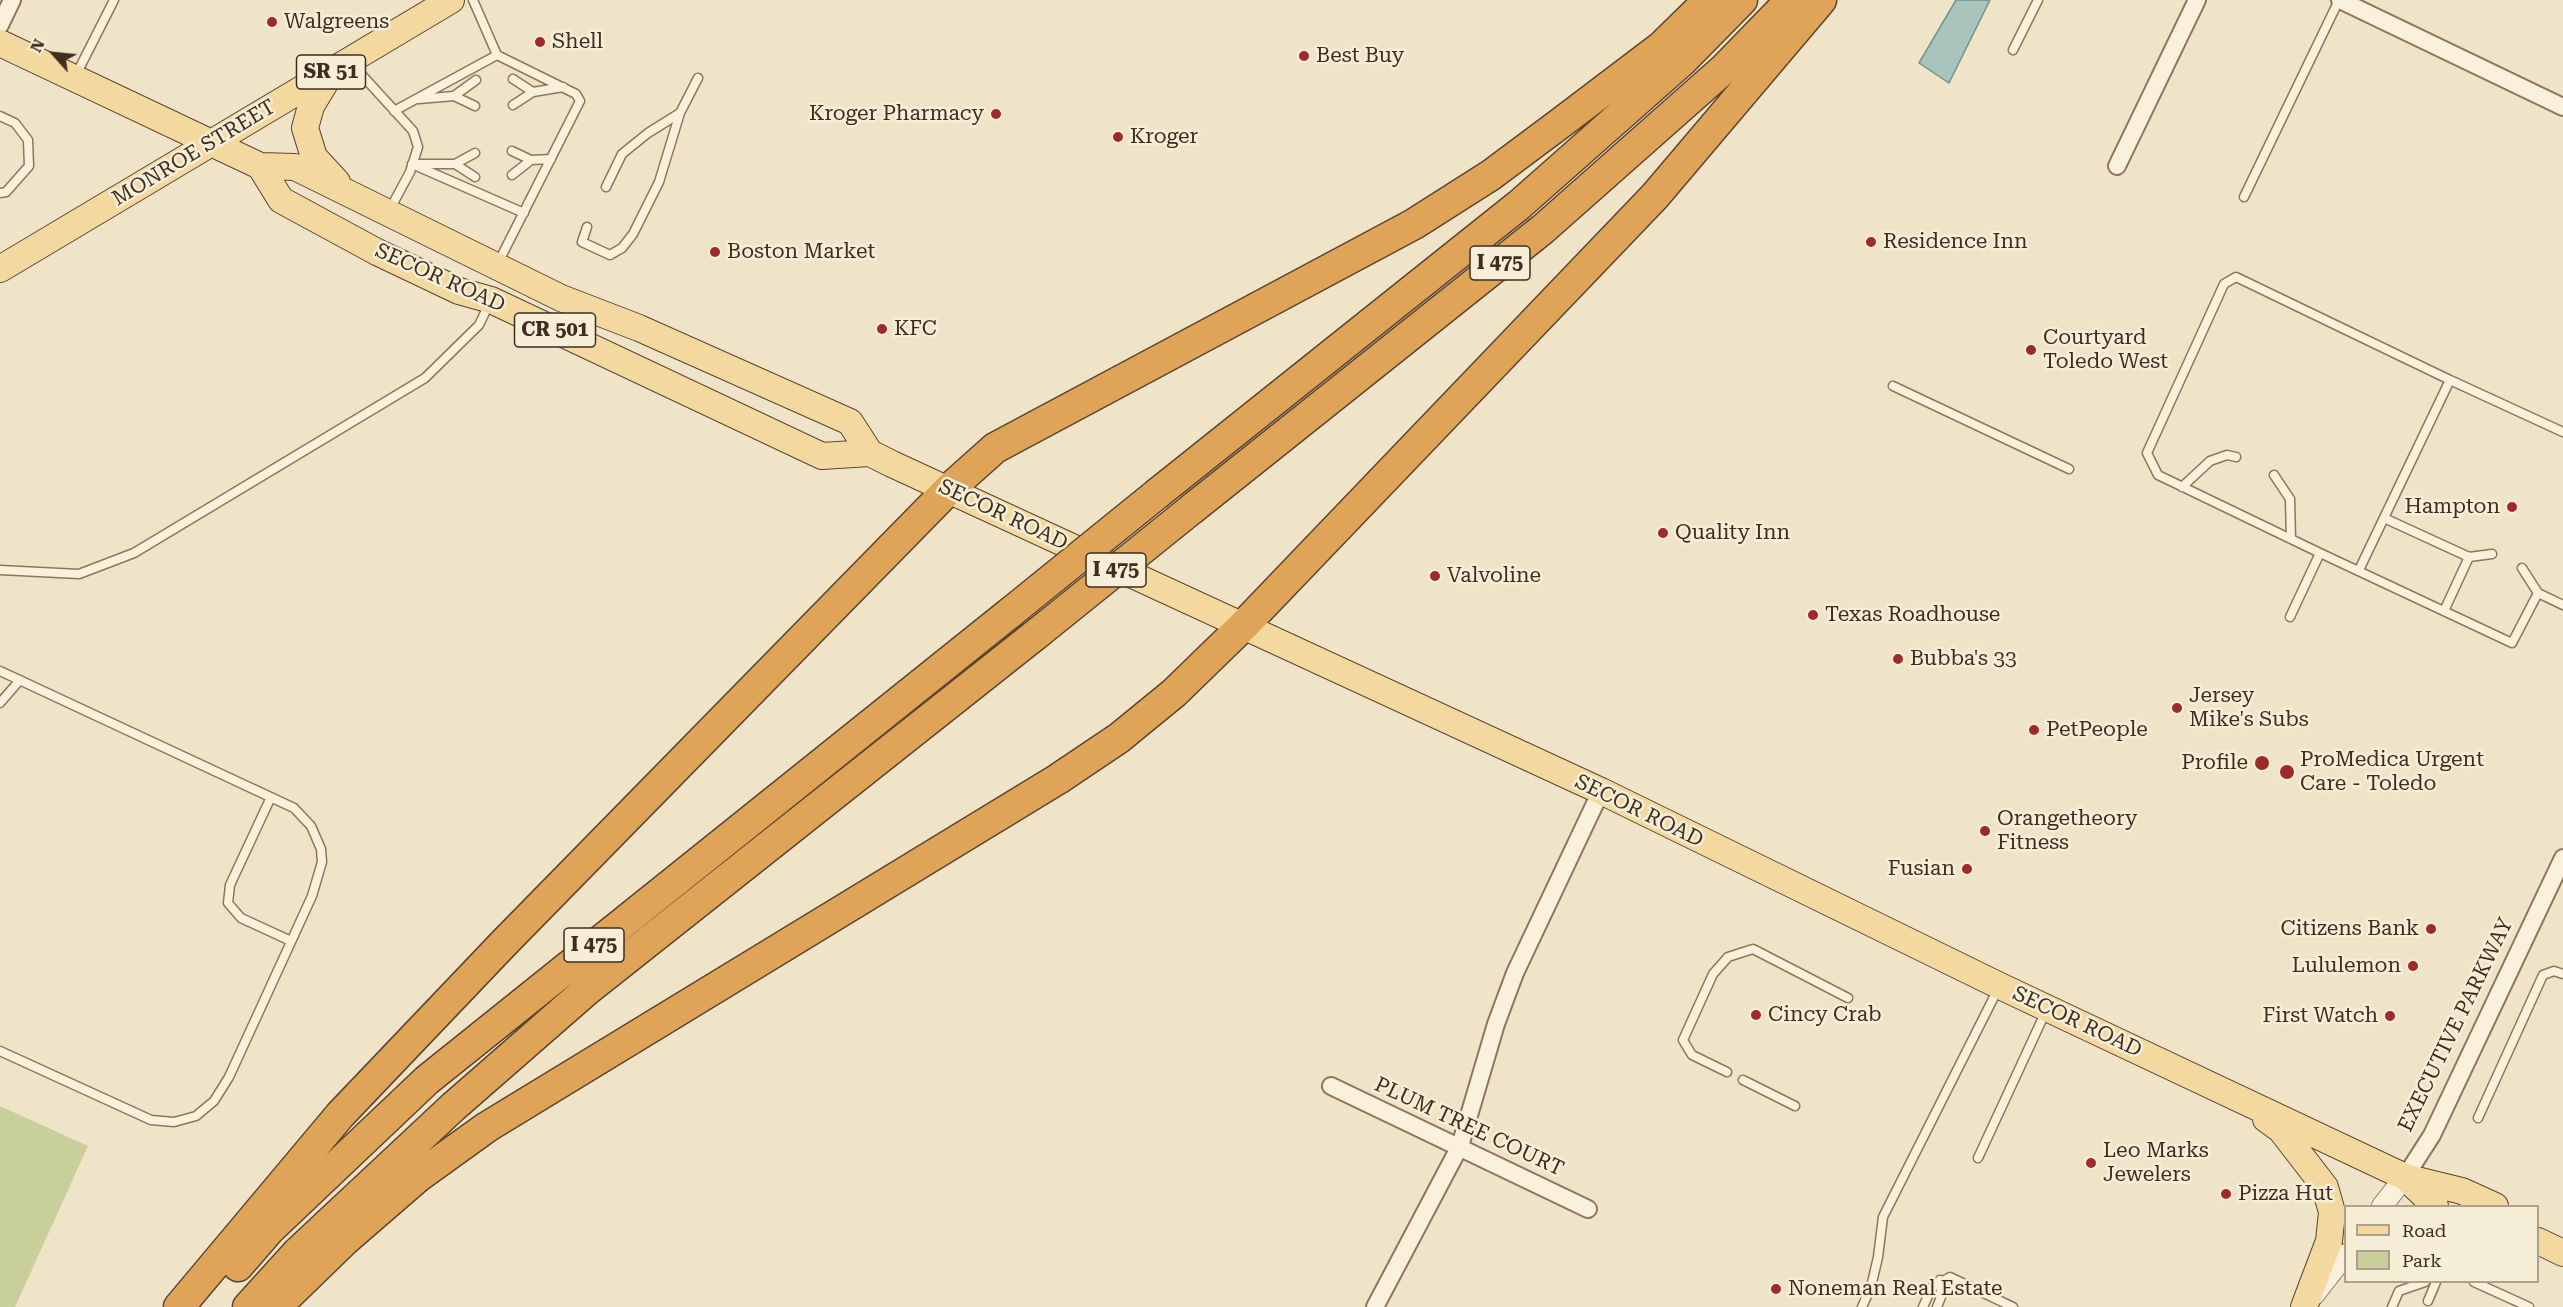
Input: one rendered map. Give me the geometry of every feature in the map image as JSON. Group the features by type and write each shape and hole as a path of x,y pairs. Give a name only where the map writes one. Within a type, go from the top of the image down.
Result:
{"highway":[{"path":"178,1307 340,1115 512,934 948,490 995,448 1414,224 1491,175 1661,47 1709,0"},
{"name":"I 475","path":"201,1307 270,1229 427,1080 1520,205 1682,61 1742,0"},
{"name":"I 475","path":"248,1307 297,1253 453,1107 587,990 1543,229 1725,68 1791,0"},
{"path":"276,1307 345,1240 411,1183 487,1127 1076,767 1119,738 1174,693 1244,625 1655,196 1821,0"}],"main road":[{"name":"MONROE STREET","path":"0,269 451,0"},
{"name":"SECOR ROAD","path":"0,43 260,166 295,167 561,298 639,328 850,422 870,453"},
{"path":"340,66 311,106 305,128 314,157 347,194"},
{"name":"SECOR ROAD","path":"260,166 281,200 377,252 459,291 491,300 822,456 870,453 1601,791 2000,986 2404,1177 2462,1191 2493,1205"},
{"path":"2245,1102 2281,1130 2325,1187 2332,1212 2329,1241 2305,1307"},
{"name":"SECOR ROAD","path":"2404,1177 2433,1205"},
{"path":"2539,1241 2563,1253"}],"street":[{"path":"0,25 12,0"},
{"path":"2117,166 2197,0"},
{"path":"2340,0 2563,107"},
{"path":"1376,1307 1460,1146 1496,1024 1515,973 1601,791"},
{"name":"EXECUTIVE PARKWAY","path":"2383,1205 2432,1135 2563,858"},
{"name":"PLUM TREE COURT","path":"1331,1086 1587,1209"},
{"path":"2305,1307 2344,1257"}],"lane":[{"path":"75,78 114,0"},
{"path":"473,0 497,55 576,94 580,101 496,267"},
{"path":"2013,50 2038,0"},
{"path":"2244,197 2340,0"},
{"path":"394,111 497,55"},
{"path":"340,66 394,111 413,131 416,139 418,147 412,164 388,214"},
{"path":"587,227 582,242 610,255 622,248 633,234 659,182 680,113 698,78"},
{"path":"513,79 533,92"},
{"path":"415,100 454,96 476,80"},
{"path":"513,105 533,92 563,87"},
{"path":"454,96 475,106"},
{"path":"606,187 622,154 648,133 680,113"},
{"path":"0,116 15,123 28,140 29,166 6,192 0,193"},
{"path":"512,151 531,160 551,159"},
{"path":"412,164 455,164 475,153"},
{"path":"512,175 531,160"},
{"path":"412,164 524,213"},
{"path":"455,164 475,177"},
{"path":"2538,593 2512,643 2158,475 2146,453 2224,284 2236,277 2563,432"},
{"path":"0,570 79,574 134,553 425,378 479,325 491,300"},
{"path":"2359,570 2450,380"},
{"path":"1893,386 2068,469"},
{"path":"2182,487 2210,461 2227,454 2236,457"},
{"path":"2274,475 2290,499 2291,539"},
{"path":"2384,518 2469,557 2492,554"},
{"path":"2290,616 2320,553"},
{"path":"2444,611 2469,557"},
{"path":"2523,568 2538,593 2563,605"},
{"path":"0,671 271,797 304,816 321,849 319,877 291,942 222,1090 205,1109 185,1120 174,1122 151,1120 0,1051"},
{"path":"0,703 20,680"},
{"path":"271,797 230,885 228,903 240,918 291,942"},
{"path":"1727,1072 1692,1055 1683,1040 1713,974 1728,957 1753,949 1848,998"},
{"path":"2478,1118 2543,975 2554,971 2563,974"},
{"path":"1862,1307 1871,1287 1878,1257 1883,1217 2000,986"},
{"path":"1978,1158 2047,1008"},
{"path":"1743,1080 1796,1107"},
{"path":"1923,1307 1932,1287 1940,1280 1950,1277 2013,1307"},
{"path":"1936,1307 1941,1297 1940,1280"},
{"path":"2392,1307 2399,1291 2420,1283"},
{"path":"2428,1301 2435,1283"},
{"path":"2478,1283 2529,1307"}],"green space":[{"path":"0,1106 88,1146 15,1307 0,1307"}],"water":[{"path":"1956,0 1990,0 1949,83 1919,63"}],"place":[{"name":"Walgreens","path":"272,22"},
{"name":"Shell","path":"540,42"},
{"name":"Best Buy","path":"1304,56"},
{"name":"Kroger Pharmacy","path":"996,114"},
{"name":"Kroger","path":"1118,137"},
{"name":"Residence Inn","path":"1871,242"},
{"name":"Boston Market","path":"715,252"},
{"name":"KFC","path":"882,329"},
{"name":"Courtyard Toledo West","path":"2031,350"},
{"name":"Hampton","path":"2512,507"},
{"name":"Quality Inn","path":"1663,533"},
{"name":"Valvoline","path":"1435,576"},
{"name":"Texas Roadhouse","path":"1813,615"},
{"name":"Bubba's 33","path":"1898,659"},
{"name":"Jersey Mike's Subs","path":"2177,708"},
{"name":"PetPeople","path":"2034,730"},
{"name":"Profile","path":"2262,763"},
{"name":"ProMedica Urgent Care - Toledo","path":"2287,772"},
{"name":"Orangetheory Fitness","path":"1985,831"},
{"name":"Fusian","path":"1967,869"},
{"name":"Citizens Bank","path":"2431,929"},
{"name":"Lululemon","path":"2413,966"},
{"name":"Cincy Crab","path":"1756,1015"},
{"name":"First Watch","path":"2390,1016"},
{"name":"Leo Marks Jewelers","path":"2091,1163"},
{"name":"Pizza Hut","path":"2226,1194"},
{"name":"Noneman Real Estate","path":"1776,1289"}]}
